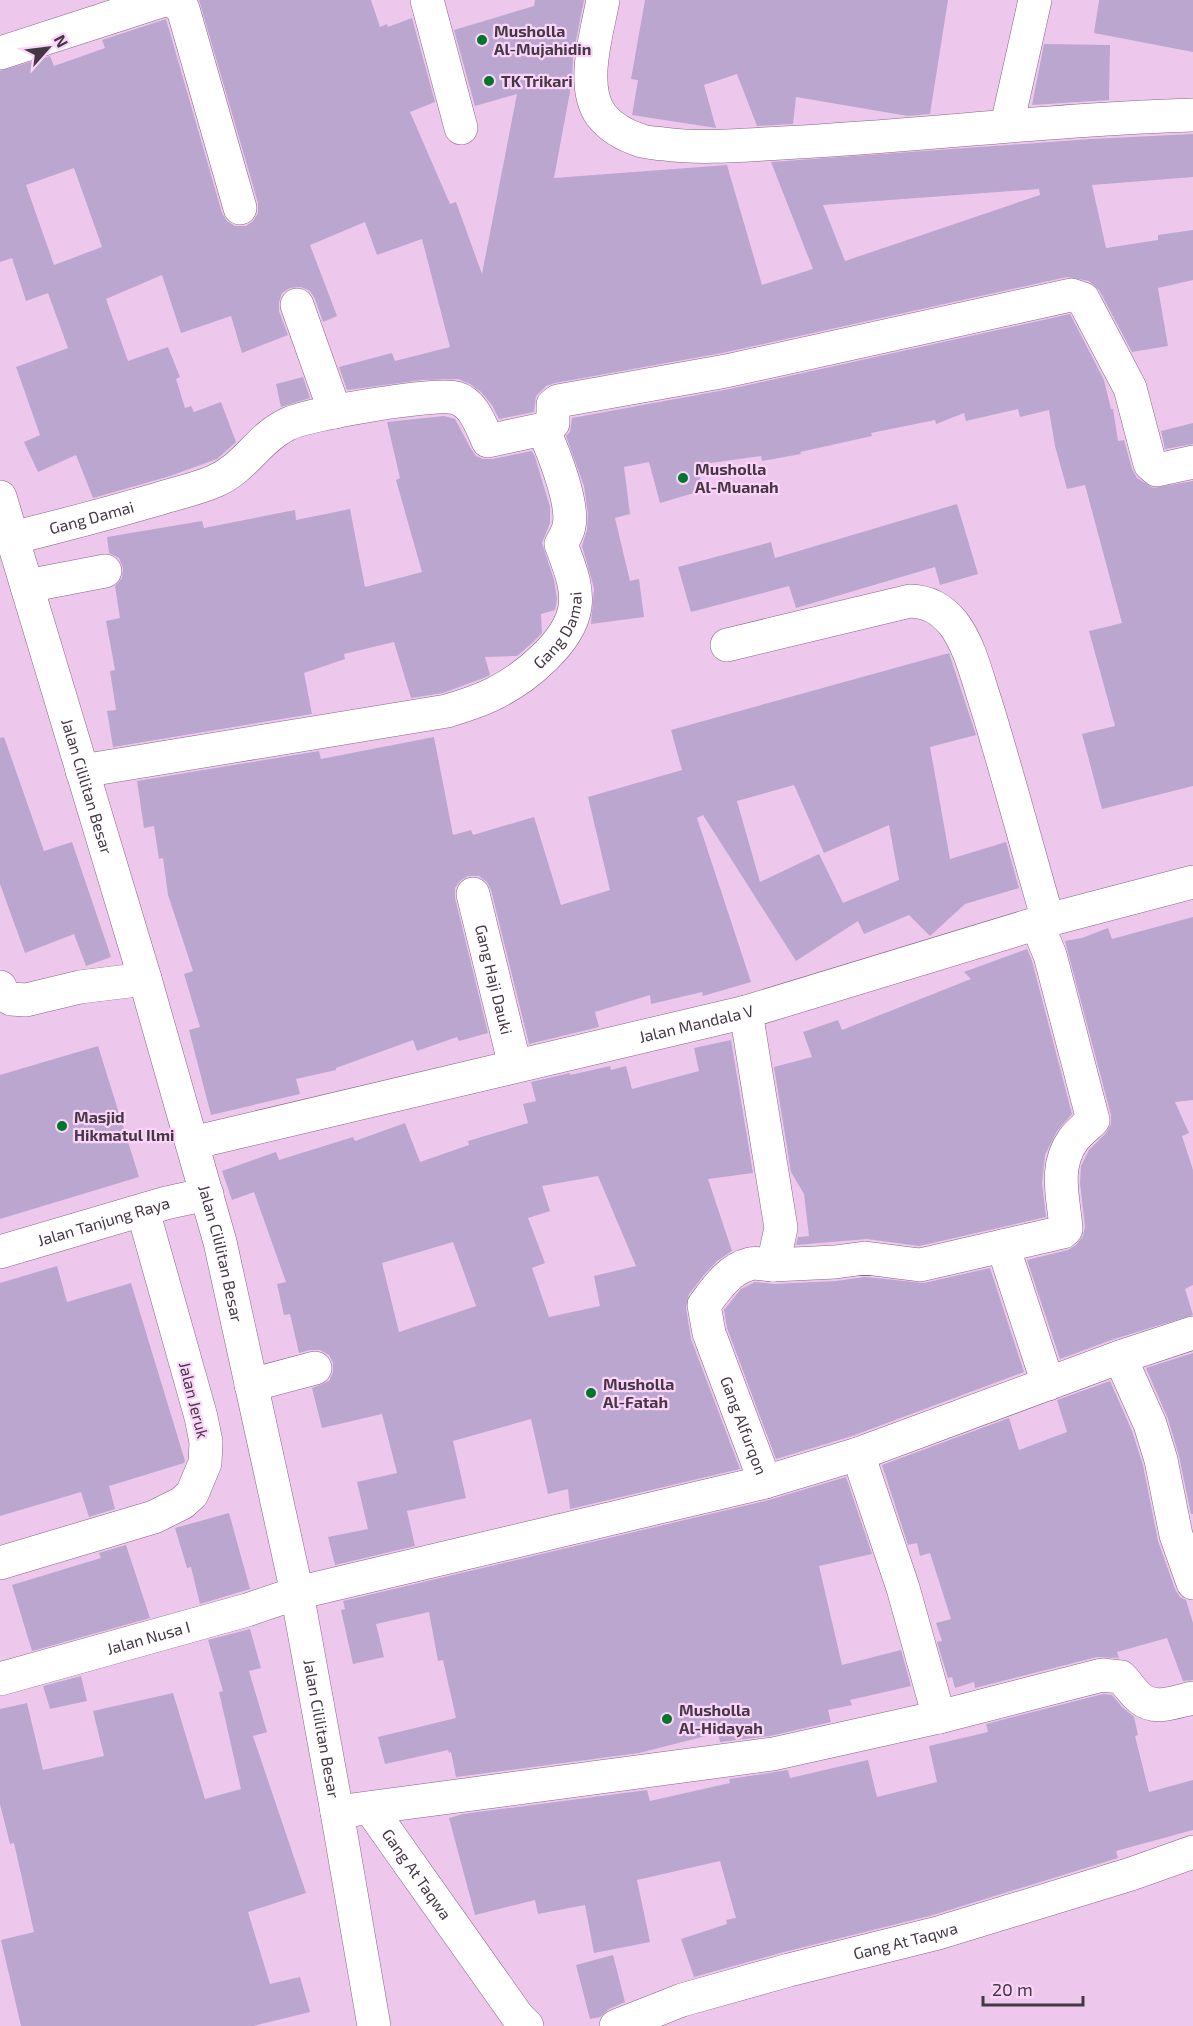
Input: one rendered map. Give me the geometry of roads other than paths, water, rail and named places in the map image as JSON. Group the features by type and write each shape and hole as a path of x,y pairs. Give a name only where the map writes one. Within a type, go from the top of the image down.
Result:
{"street":[{"path":"0,53 164,0"},
{"path":"172,0 183,9 240,208"},
{"path":"427,0 461,128"},
{"path":"603,0 590,76 591,93 595,105 609,123 617,130 643,142 700,147 854,140 1007,125 1193,115"},
{"path":"1007,125 1035,0"},
{"path":"543,429 552,423 553,405 558,401 726,370 1071,296 1083,299 1130,388 1149,464 1157,470 1193,462"},
{"path":"297,305 335,412"},
{"name":"Gang Damai","path":"12,538 88,520 215,481 237,469 272,433 288,423 335,412 418,398 456,398 472,409 488,441 543,429 552,448 568,501 569,526 561,544 574,581 575,605 572,621 554,649 512,683 494,694 447,711 82,771"},
{"name":"Jalan Cililitan Besar","path":"0,497 145,979 220,1242 297,1593 338,1812 374,2026"},
{"path":"27,586 105,571"},
{"path":"727,645 910,601 925,602 939,609 954,625 970,655 998,741 1093,1120 1073,1140 1063,1161 1060,1184 1066,1229 1063,1232 920,1266 865,1258 773,1265 781,1228 746,1012"},
{"name":"Jalan Mandala V","path":"192,1143 746,1012 1042,922 1193,882"},
{"name":"Gang Haji Dauki","path":"473,894 514,1066"},
{"path":"0,987 1,992 11,999 26,1000 80,987 145,979"},
{"name":"Jalan Tanjung Raya","path":"0,1252 207,1194"},
{"name":"Jalan Jeruk","path":"0,1563 154,1517 182,1503 192,1494 205,1462 206,1442 201,1417 143,1211"},
{"path":"1003,1246 1048,1384"},
{"name":"Gang Alfurqon","path":"297,1593 765,1482 710,1334 704,1305 723,1280 744,1267 751,1263 773,1265"},
{"path":"765,1482 858,1454 1120,1357 1193,1333"},
{"path":"1120,1357 1150,1424 1161,1460 1176,1535 1193,1583"},
{"path":"251,1385 315,1368"},
{"path":"858,1454 903,1588 939,1717"},
{"name":"Jalan Nusa I","path":"0,1679 247,1610 297,1593"},
{"path":"338,1812 773,1754 939,1717 1102,1675 1121,1677 1141,1699 1151,1704 1161,1705 1193,1698"},
{"name":"Gang At Taqwa","path":"370,1808 518,2017 527,2026"},
{"name":"Gang At Taqwa","path":"616,2026 682,2000 789,1970 938,1933 1131,1874 1193,1852"}],"place":[{"name":"Musholla Al-Mujahidin","path":"482,40"},
{"name":"TK Trikari","path":"489,81"},
{"name":"Musholla Al-Muanah","path":"683,478"},
{"name":"Masjid Hikmatul Ilmi","path":"62,1126"},
{"name":"Musholla Al-Fatah","path":"591,1393"},
{"name":"Musholla Al-Hidayah","path":"667,1719"}]}
